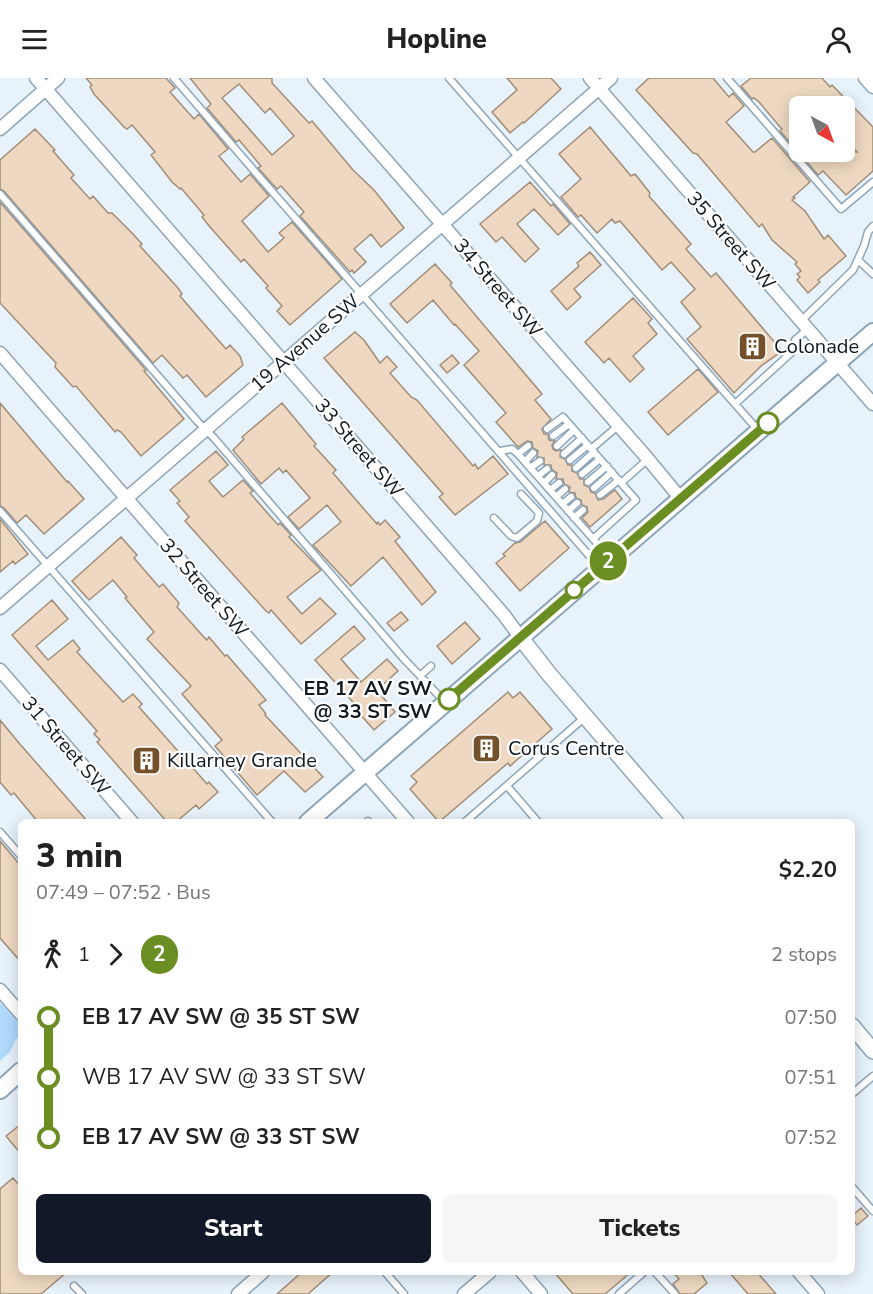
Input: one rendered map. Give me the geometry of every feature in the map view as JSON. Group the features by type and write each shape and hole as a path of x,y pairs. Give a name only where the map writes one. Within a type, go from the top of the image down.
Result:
{"main road":[{"path":"312,819 873,332"},
{"path":"0,1090 18,1074"}],"street":[{"name":"33 Street SW","path":"36,78 284,362 673,819"},
{"path":"0,129 58,78"},
{"name":"34 Street SW","path":"314,78 648,459 681,500"},
{"name":"35 Street SW","path":"590,78 873,404"},
{"name":"19 Avenue SW","path":"0,608 611,78"},
{"path":"865,78 873,87"},
{"name":"32 Street SW","path":"0,353 405,819"},
{"name":"31 Street SW","path":"0,670 129,819"},
{"path":"0,990 18,1011"},
{"path":"855,1029 872,1047"},
{"path":"238,1294 260,1275"},
{"path":"464,1294 486,1275"},
{"path":"525,1275 541,1294"},
{"path":"802,1275 818,1294"}],"lane":[{"path":"174,78 361,295 500,451 606,564"},
{"path":"449,78 759,431"},
{"path":"727,78 841,209 873,182"},
{"path":"0,194 404,660 445,702"},
{"path":"735,404 792,352 795,340 804,325 853,270 868,231 873,226"},
{"path":"858,260 873,274"},
{"path":"548,429 562,417 636,500 594,539"},
{"path":"553,436 569,424"},
{"path":"576,468 591,449 618,426"},
{"path":"557,446 574,430"},
{"path":"564,454 582,438"},
{"path":"518,454 528,446"},
{"path":"500,451 512,449 518,454 594,539 606,564"},
{"path":"570,460 591,449"},
{"path":"525,462 533,453"},
{"path":"582,474 600,459"},
{"path":"600,495 648,459"},
{"path":"530,468 540,461"},
{"path":"588,482 607,466"},
{"path":"538,476 547,469"},
{"path":"594,488 612,472"},
{"path":"544,483 552,475"},
{"path":"550,490 559,483"},
{"path":"556,497 565,489"},
{"path":"494,518 513,538 517,538 537,521 539,513 521,494"},
{"path":"562,504 571,497"},
{"path":"568,511 577,503"},
{"path":"574,518 583,510"},
{"path":"0,511 270,819"},
{"path":"421,675 431,666"},
{"path":"468,819 585,717"},
{"path":"507,786 535,819"},
{"path":"0,832 18,853"},
{"path":"855,1091 873,1076"},
{"path":"855,1190 873,1211"},
{"path":"388,1275 404,1294"},
{"path":"619,1294 641,1275"},
{"path":"658,1275 675,1294"},
{"path":"74,1286 82,1294"}],"shaded area":[{"path":"0,1003 18,1021 18,1039 10,1052 0,1061"}],"building":[{"path":"86,78 166,78 175,88 170,92 194,119 199,114 228,149 219,156 241,182 250,174 269,196 242,221 268,252 284,238 279,233 292,222 342,279 290,325 277,311 282,306 266,288 268,286 244,259 241,262 210,227 202,217 204,215 181,188 172,182 151,155 155,152 132,125 127,129 124,127 94,94 90,87 92,85"},
{"path":"190,78 272,78 272,83 309,123 312,121 353,170 374,190 404,228 381,247 371,234 354,249 366,262 354,273 352,270 350,272 300,216 304,212 281,186 277,189 258,168 261,166 239,140 236,142 207,108 211,104","holes":["239,84 265,113 270,108 294,136 272,155 222,98"]},
{"path":"507,78 551,78 561,89 510,133 492,112 517,90"},
{"path":"649,78 713,78 729,97 733,93 744,106 726,122 753,152 772,138 789,158 789,162 793,162 810,182 792,200 805,211 824,239 828,235 846,256 818,280 820,282 808,293 797,280 800,277 797,274 801,271 795,264 797,262 772,240 762,224 759,227 697,154 693,153 636,90"},
{"path":"751,78 822,78 843,96 789,96 789,141 780,131 782,129 759,102 752,99 741,86"},
{"path":"855,109 873,127 873,171 846,195 823,171 818,175 807,162 855,162 855,152 857,152 855,150"},
{"path":"590,127 631,176 635,174 650,193 649,196 691,244 686,249 711,277 716,273 782,351 761,366 734,393 687,339 701,327 681,302 695,289 671,262 662,270 620,221 615,223 612,219 597,233 581,215 578,217 561,197 581,179 559,154"},
{"path":"35,129 74,175 71,178 90,199 93,196 108,213 112,213 133,234 142,244 140,246 178,288 182,294 180,296 226,349 230,345 240,356 243,365 206,397 187,375 183,378 162,355 153,363 0,189 0,160"},
{"path":"530,182 570,224 558,235 534,209 517,224 539,249 525,262 502,237 496,242 480,224"},
{"path":"0,202 146,370 144,371 184,419 141,456 121,432 117,430 115,432 76,386 73,387 55,367 56,363 0,303"},
{"path":"590,252 601,265 574,289 581,297 567,310 551,291 579,266 577,263"},
{"path":"435,264 542,394 535,400 551,419 542,429 544,434 548,434 549,440 555,441 552,445 553,449 561,450 560,457 565,459 568,465 572,465 572,471 577,473 580,479 584,479 584,485 595,493 598,500 615,490 622,499 590,527 582,518 588,512 587,507 576,498 575,493 569,492 570,487 564,484 563,479 556,479 557,473 552,470 551,465 544,465 544,458 537,457 538,451 533,448 532,442 527,441 518,447 496,422 506,413 464,365 479,351 455,324 433,300 407,323 390,304"},
{"path":"633,298 652,319 648,323 657,334 633,356 644,369 630,382 609,358 604,363 585,342"},
{"path":"355,332 364,340 380,363 387,356 397,367 390,373 411,397 417,400 473,466 475,464 478,469 493,456 508,474 455,515 439,497 443,494 324,358"},
{"path":"452,355 459,363 447,373 440,365"},
{"path":"698,369 718,392 668,435 648,412"},
{"path":"0,403 84,499 44,534 26,515 17,523 0,506"},
{"path":"282,403 316,444 314,446 336,470 333,473 377,524 378,522 380,525 385,520 400,537 395,541 436,592 422,605 383,557 351,586 313,545 341,522 327,505 299,529 288,517 310,498 286,470 283,473 279,468 261,484 233,450 244,439 242,437"},
{"path":"216,451 228,465 209,481 223,497 243,480 253,491 250,493 321,570 287,597 302,614 320,598 336,614 301,644 271,610 269,613 266,611 185,521 189,517 177,503 180,501 170,490"},
{"path":"0,519 28,554 15,564 13,561 0,572"},
{"path":"545,521 569,548 520,591 496,563 515,543 520,542"},
{"path":"121,537 137,555 134,558 159,587 163,584 179,603 177,607 207,640 209,637 225,656 227,655 266,700 259,705 265,715 323,777 305,792 284,771 257,795 215,746 222,740 182,694 191,686 147,639 154,632 113,580 89,600 72,581"},
{"path":"52,600 68,619 36,646 48,660 73,640 80,649 77,652 123,702 133,694 142,704 139,707 207,784 209,782 218,792 199,809 196,805 180,819 164,819 97,742 100,740 94,734 97,731 12,635"},
{"path":"401,612 408,620 394,631 387,623"},
{"path":"465,622 480,639 452,664 437,646"},
{"path":"354,626 365,639 341,659 361,682 387,659 398,671 377,690 395,712 374,730 358,712 360,710 315,660"},
{"name":"Corus Centre","path":"508,692 513,698 520,692 552,729 510,766 508,763 443,819 436,819 410,789 417,782 411,776"},
{"path":"0,720 85,819 36,819 14,793 11,795 0,782"},
{"path":"0,841 18,862 18,959 0,938"},
{"path":"18,1126 18,1150 6,1136"},
{"path":"13,1178 18,1184 18,1275 63,1275 41,1294 0,1294 0,1189"},
{"path":"861,1208 868,1216 857,1225 855,1213"},
{"path":"299,1275 330,1275 308,1294 277,1294"},
{"path":"557,1275 627,1275 605,1294 573,1294"},
{"path":"676,1275 702,1275 707,1283 694,1294 680,1294 673,1284 679,1279"},
{"path":"732,1275 760,1275 776,1294 748,1294"}],"bus line":[{"name":"2","path":"449,699 768,423"}],"place":[{"name":"Colonade","path":"753,346"},
{"name":"EB 17 AV SW @ 33 ST SW","path":"449,699"},
{"name":"Corus Centre","path":"487,748"},
{"name":"Killarney Grande","path":"146,760"}]}
